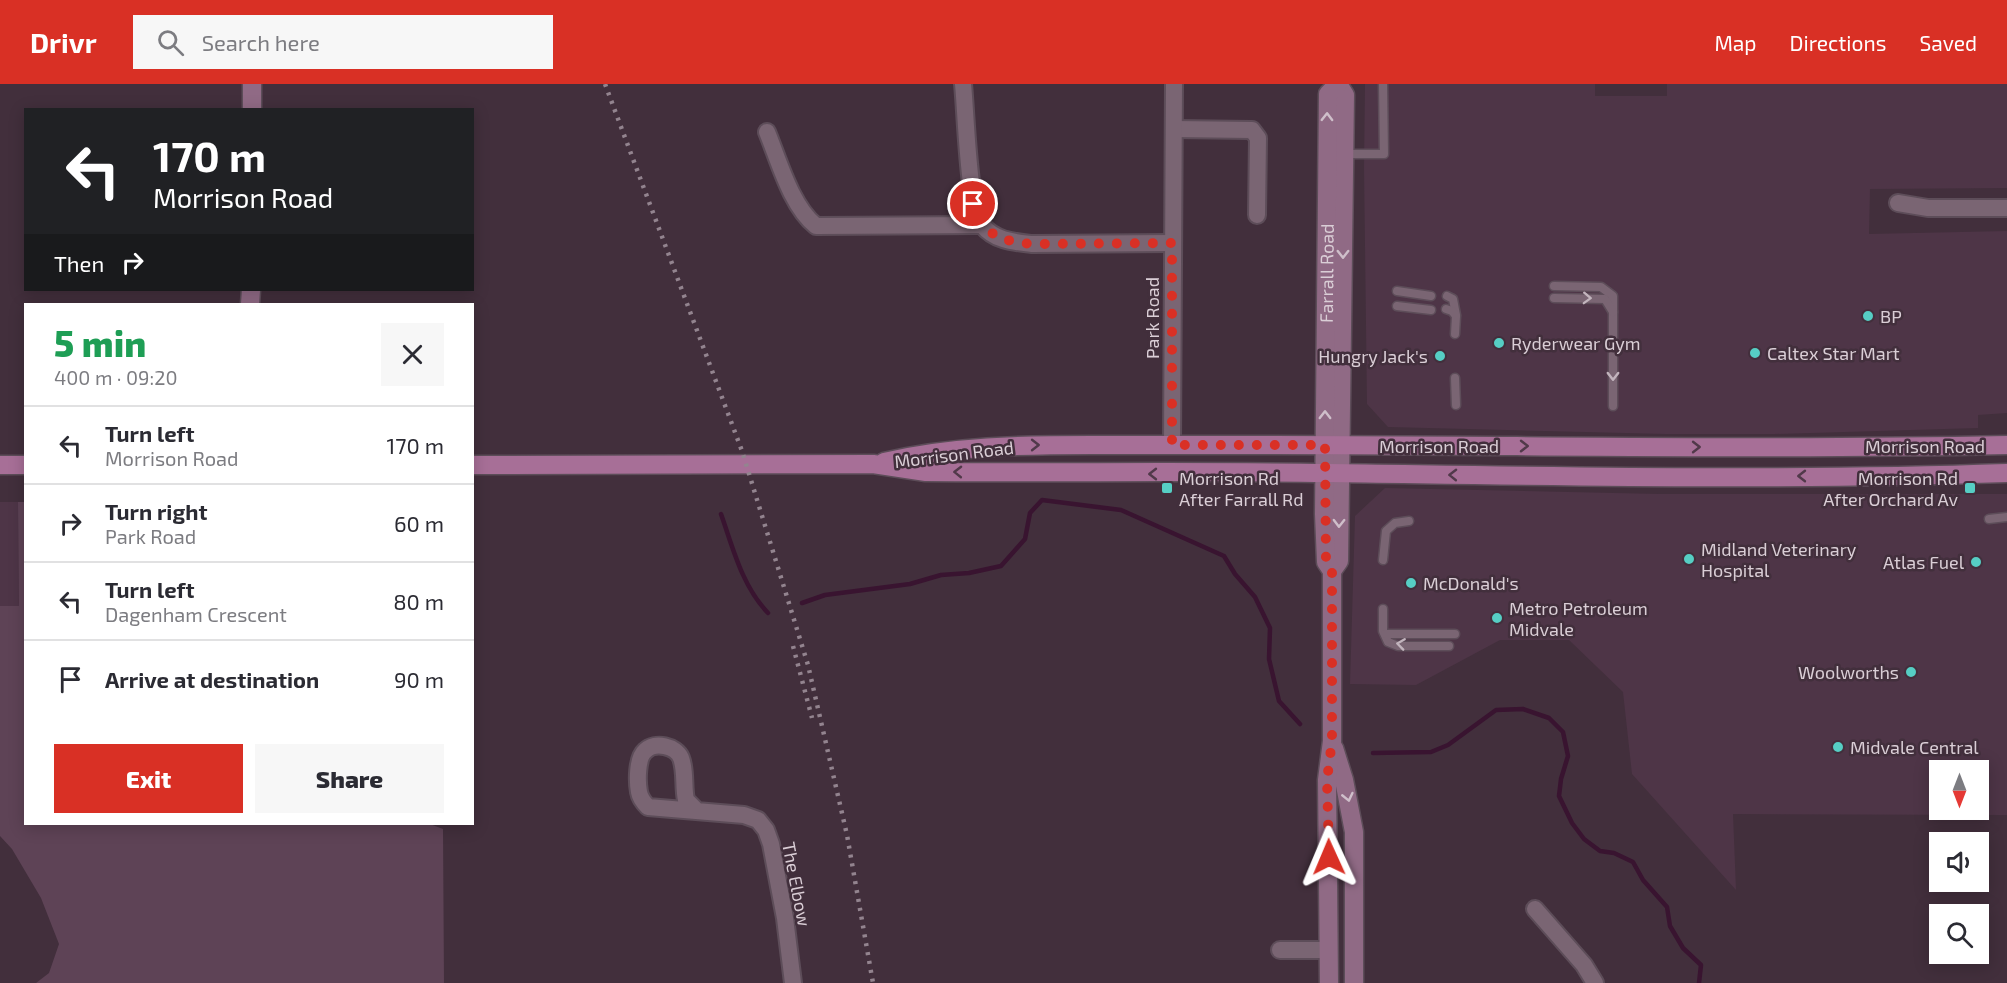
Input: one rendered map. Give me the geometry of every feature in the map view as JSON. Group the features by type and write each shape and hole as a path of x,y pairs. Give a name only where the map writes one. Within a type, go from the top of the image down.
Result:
{"main road":[{"path":"252,84 252,108"},
{"name":"Farrall Road","path":"1329,983 1327,780 1332,741 1332,571 1339,561 1332,473 1336,154 1345,95 1338,84"},
{"name":"Morrison Road","path":"873,464 915,455 961,449 1021,446 1333,445 1755,448 2007,445"},
{"name":"Morrison Road","path":"474,465 873,464 926,472 1332,473 1607,477 2007,473"},
{"path":"0,465 24,465"},
{"name":"Farrall Road","path":"1332,741 1344,780 1354,832 1354,983"},
{"path":"1329,836 1354,832"},
{"path":"1329,920 1355,920"}],"street":[{"path":"963,84 973,204 982,225 1000,239 1021,243 1172,243"},
{"name":"Park Road","path":"1172,445 1174,84"},
{"path":"1173,129 1252,130 1258,138 1257,215"},
{"path":"767,132 801,210 816,226 982,225"},
{"path":"1898,203 1928,208 2007,208"},
{"name":"The Elbow","path":"697,811 686,800 681,758 675,750 665,746 654,746 645,751 640,759 639,792 642,801 648,807 744,815 758,820 766,830 771,844 785,918 793,983"},
{"path":"1536,909 1584,965 1595,983"},
{"path":"1280,950 1329,950"}],"lane":[{"path":"1336,154 1384,154 1383,84"},
{"path":"1554,286 1601,287 1613,296 1613,406"},
{"path":"1397,291 1431,296"},
{"path":"1447,296 1453,298 1456,316 1455,334"},
{"path":"1554,298 1605,299 1613,312"},
{"path":"1397,306 1431,310"},
{"path":"1446,309 1452,311 1456,316"},
{"path":"1455,378 1456,405"},
{"path":"1989,519 2007,517"},
{"path":"1383,560 1386,531 1395,522 1409,521"},
{"path":"1383,609 1384,634 1388,642 1398,645 1449,645"},
{"path":"1384,634 1455,634"}],"shaded area":[{"path":"1365,84 1595,84 1595,96 1667,96 1667,84 2007,84 2007,188 1870,189 1869,234 2007,231 2007,413 1978,415 1978,428 1774,434 1666,434 1388,427 1367,404"},
{"path":"1385,488 1659,494 2007,494 2007,815 1989,815 1989,760 1929,760 1929,815 1733,814 1736,890 1632,774 1623,692 1569,640 1500,640 1416,685 1350,684 1355,516"},
{"path":"0,502 18,502 19,606 0,606"},
{"path":"18,502 24,502 24,825 433,825 443,829 444,983 36,983 49,973 59,944 41,898 12,849 0,836 0,606 19,606"}],"waterway":[{"path":"802,603 825,595 910,584 941,575 969,573 1001,566 1025,539 1030,513 1042,500 1121,510 1224,556 1235,574 1255,597 1270,628 1269,659 1279,701 1300,724"},
{"path":"721,514 745,579 768,613"},
{"path":"1373,753 1431,752 1448,745 1496,710 1523,709 1549,718 1563,732 1568,756 1559,796 1572,823 1584,839 1600,851 1614,853 1633,862 1643,880 1667,907 1670,926 1683,948 1701,965 1699,983"}],"railway":[{"path":"605,84 742,451 808,665 847,835 873,983"},
{"path":"793,646 812,718"}],"place":[{"name":"BP","path":"1868,316"},
{"name":"Ryderwear Gym","path":"1499,343"},
{"name":"Caltex Star Mart","path":"1755,353"},
{"name":"Hungry Jack's","path":"1440,356"},
{"name":"Morrison Rd After Farrall Rd","path":"1167,488"},
{"name":"Morrison Rd After Orchard Av","path":"1970,488"},
{"name":"Midland Veterinary Hospital","path":"1689,559"},
{"name":"Atlas Fuel","path":"1976,562"},
{"name":"McDonald's","path":"1411,583"},
{"name":"Metro Petroleum Midvale","path":"1497,618"},
{"name":"Woolworths","path":"1911,672"},
{"name":"Midvale Central","path":"1838,747"}],"route":[{"path":"973,204 982,225 1000,239 1011,242 1032,244 1172,243 1172,445 1325,445 1326,562 1332,571 1330,669 1332,741 1327,780 1329,857"}]}
